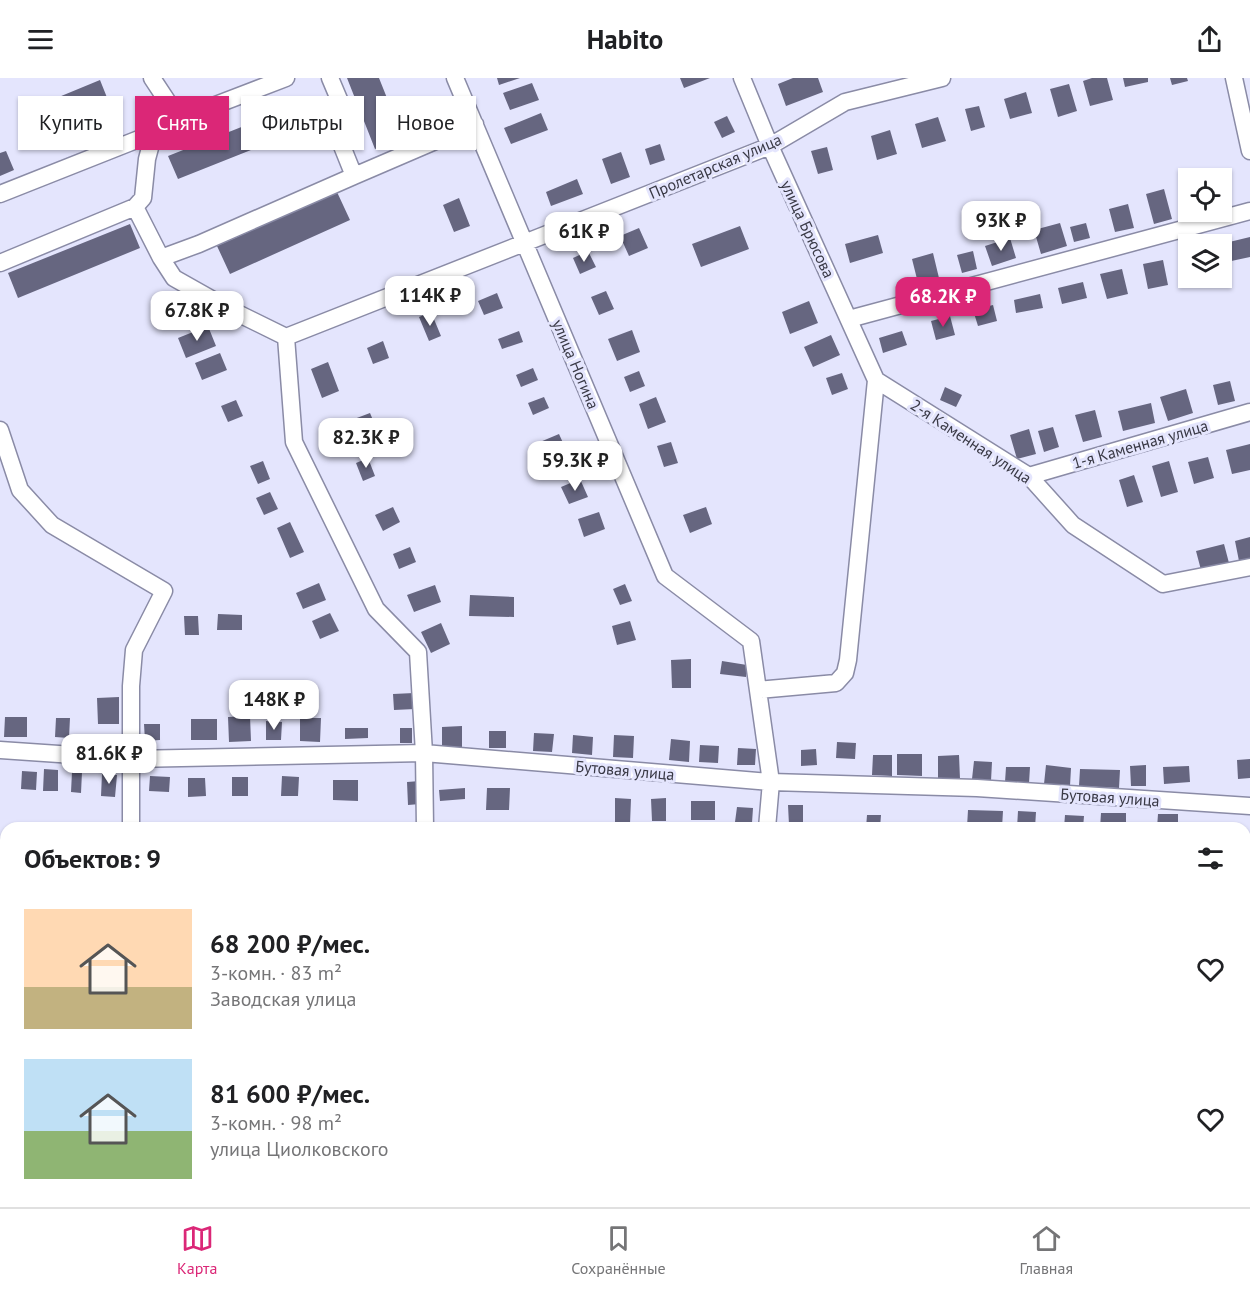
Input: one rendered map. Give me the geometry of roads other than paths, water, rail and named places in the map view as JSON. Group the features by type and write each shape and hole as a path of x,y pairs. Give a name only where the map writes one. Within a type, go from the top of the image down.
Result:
{"street":[{"path":"152,78 164,96"},
{"path":"229,100 286,78"},
{"path":"330,78 349,123 342,146 354,177"},
{"name":"улица Ногина","path":"455,78 463,96"},
{"name":"улица Брюсова","path":"742,78 770,146 876,380"},
{"name":"Пролетарская улица","path":"286,337 770,146 845,102 942,78"},
{"path":"1234,78 1250,151"},
{"name":"улица Ногина","path":"476,126 665,576 751,641 771,782 767,822"},
{"path":"0,194 135,141"},
{"path":"0,263 135,207 143,198 149,150"},
{"path":"161,258 416,150"},
{"path":"135,207 174,278 286,337 294,442 376,609 418,652 424,753 425,822"},
{"path":"849,318 1250,211"},
{"path":"758,690 836,683 845,673 876,380"},
{"name":"2-я Каменная улица","path":"876,380 1029,476 1073,525 1163,584 1250,567"},
{"name":"1-я Каменная улица","path":"1029,476 1250,412"},
{"path":"0,430 20,490 52,525 164,591 134,650 131,686 131,822"},
{"name":"Бутовая улица","path":"0,750 132,759 424,753 771,782 977,788 1250,806"}]}
